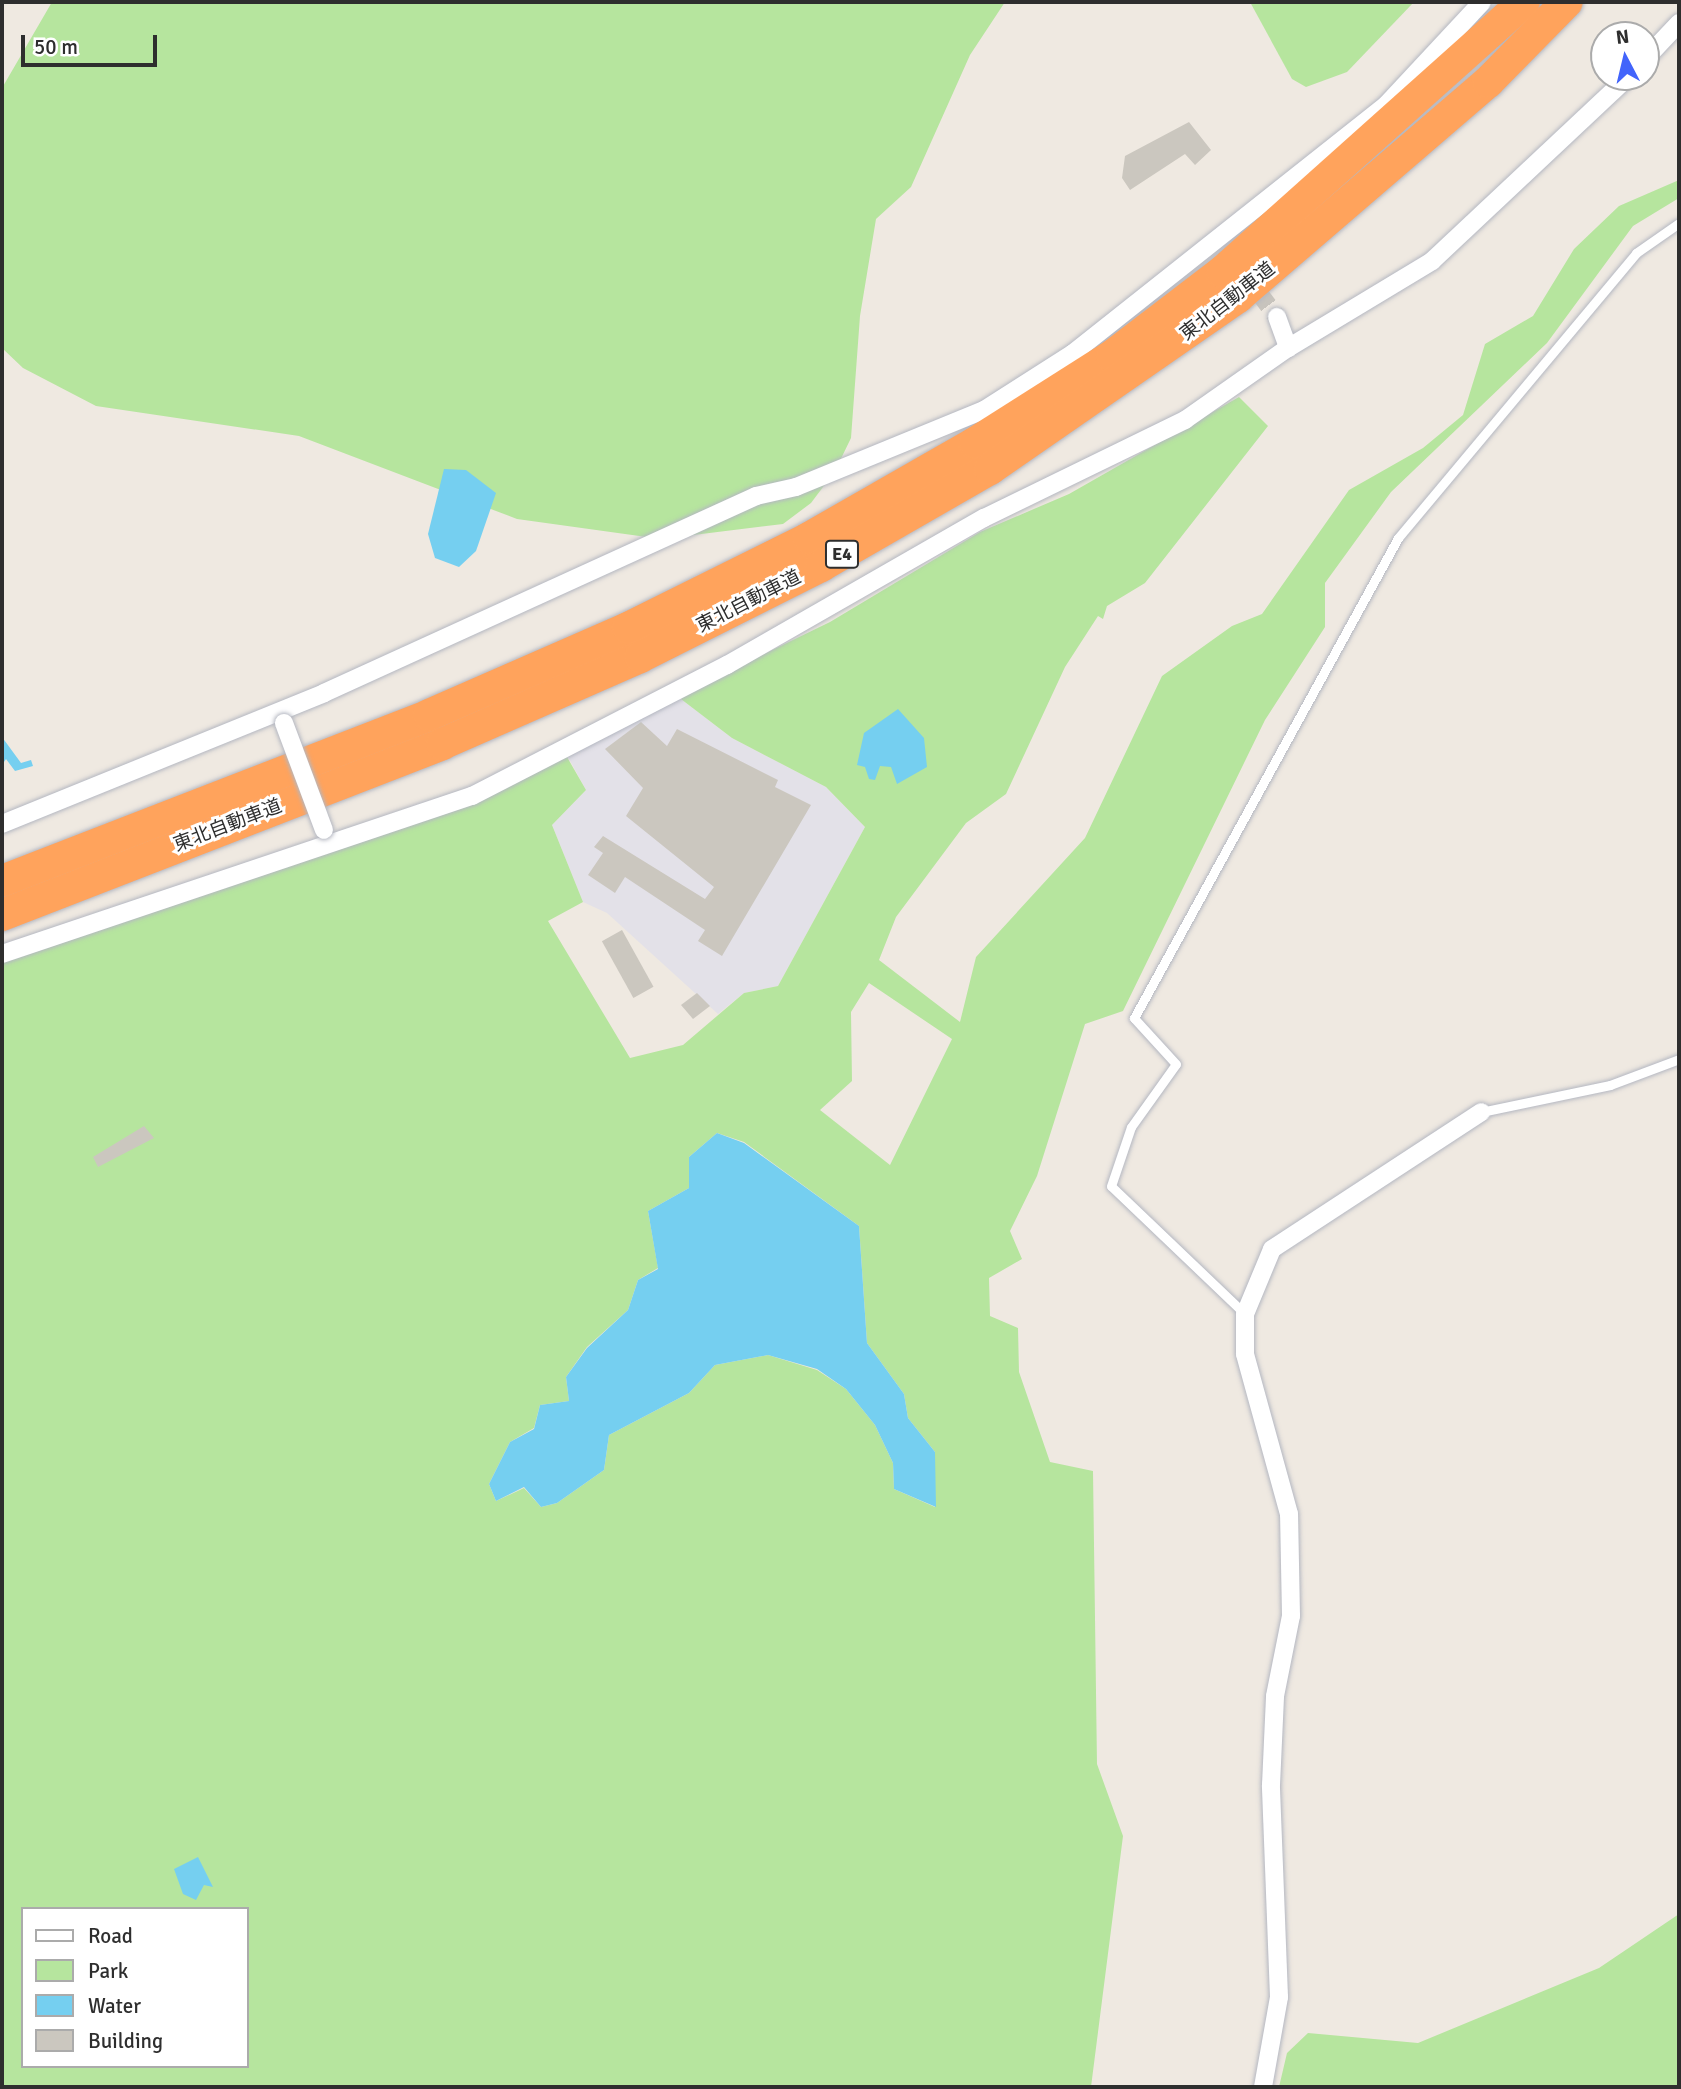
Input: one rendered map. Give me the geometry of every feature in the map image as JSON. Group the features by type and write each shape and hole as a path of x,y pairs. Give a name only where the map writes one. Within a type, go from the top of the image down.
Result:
{"highway":[{"name":"東北自動車道","path":"2,881 429,715 628,628 808,538 975,443 1112,356 1222,272 1524,2"},
{"name":"東北自動車道","path":"2,915 442,744 640,657 821,566 990,469 1238,297 1488,82 1567,2"}],"street":[{"path":"2,824 279,718 756,496 796,487 984,410 1072,355 1223,242 1387,104 1482,2"},
{"path":"1660,43 1679,23"},
{"path":"2,954 324,837 472,796 568,749 985,518 1185,421 1288,348 1432,261 1613,91"},
{"path":"1277,317 1288,348"},
{"path":"279,718 324,837"},
{"path":"1263,2087 1279,1997 1271,1785 1275,1696 1292,1616 1289,1514 1245,1354 1245,1314 1272,1248 1481,1112"}],"lane":[{"path":"1245,1314 1111,1186 1131,1127 1176,1064 1134,1018 1398,538 1636,253 1679,223"},
{"path":"1481,1112 1601,1088 1679,1059"}],"shaded area":[{"path":"677,696 732,738 826,787 865,827 778,986 744,993 718,1014 607,913 583,902 552,825 586,790 568,757"}],"green space":[{"path":"52,2 1005,2 970,55 911,187 876,219 860,316 851,438 835,471 811,503 783,524 661,539 517,519 299,436 96,406 23,368 2,348 2,88"},
{"path":"1250,2 1414,2 1347,72 1306,87 1292,79"},
{"path":"1679,180 1679,198 1633,226 1547,343 1391,492 1325,583 1325,627 1265,720 1123,1011 1085,1024 1037,1176 1010,1231 1022,1259 989,1278 990,1316 1018,1328 1019,1372 1050,1462 1093,1471 1097,1764 1123,1836 1091,2087 2,2087 2,960 567,757 586,790 552,825 583,902 548,921 630,1058 683,1045 744,993 778,986 865,827 826,787 732,738 677,696 830,622 980,532 1069,494 1239,397 1268,426 1145,583 1107,606 1103,619 1098,616 1065,667 1006,794 966,823 896,917 879,960 960,1022 976,957 1085,838 1162,676 1232,626 1262,614 1349,490 1423,448 1463,415 1485,344 1533,316 1574,249 1619,206","holes":["869,983 952,1039 890,1165 820,1110 852,1081 851,1012","717,1133 744,1142 859,1226 867,1343 904,1394 908,1418 935,1452 935,1507 894,1489 893,1463 875,1425 846,1389 817,1370 768,1355 715,1365 689,1393 609,1435 604,1470 557,1503 541,1507 524,1488 496,1501 489,1484 510,1442 534,1428 540,1405 569,1401 566,1377 587,1347 628,1310 638,1280 658,1268 648,1211 689,1188 689,1157"]},
{"path":"1679,1914 1679,2087 1279,2087 1287,2053 1308,2033 1418,2043 1599,1968"}],"water":[{"path":"444,469 466,470 496,493 476,551 459,567 435,558 428,534"},
{"path":"898,709 924,738 927,767 897,784 891,767 880,766 875,780 869,779 865,767 857,765 864,733"},
{"path":"2,737 21,763 31,760 33,766 15,771 6,759 2,765"},
{"path":"717,1133 744,1143 859,1226 867,1343 904,1394 908,1418 935,1452 936,1507 894,1489 893,1463 875,1425 846,1389 817,1369 768,1355 715,1365 689,1393 609,1435 604,1470 557,1503 541,1507 524,1487 496,1501 489,1484 510,1442 534,1429 540,1405 569,1401 566,1377 587,1348 628,1310 638,1280 658,1269 648,1211 689,1188 689,1157"},
{"path":"198,1857 213,1887 204,1885 196,1900 183,1894 174,1869"}],"building":[{"path":"1189,122 1211,150 1195,165 1185,154 1130,190 1122,178 1125,156"},
{"path":"641,722 667,746 677,729 778,780 775,787 811,805 722,956 698,941 705,930 625,877 615,893 588,875 603,853 594,847 603,836 705,899 714,887 626,816 643,788 605,749"},
{"path":"622,930 654,987 633,998 602,941"},
{"path":"697,993 710,1006 693,1019 681,1005"},
{"path":"144,1126 154,1138 98,1167 93,1157"}],"tunnel":[{"path":"1225,248 1277,317"}]}
